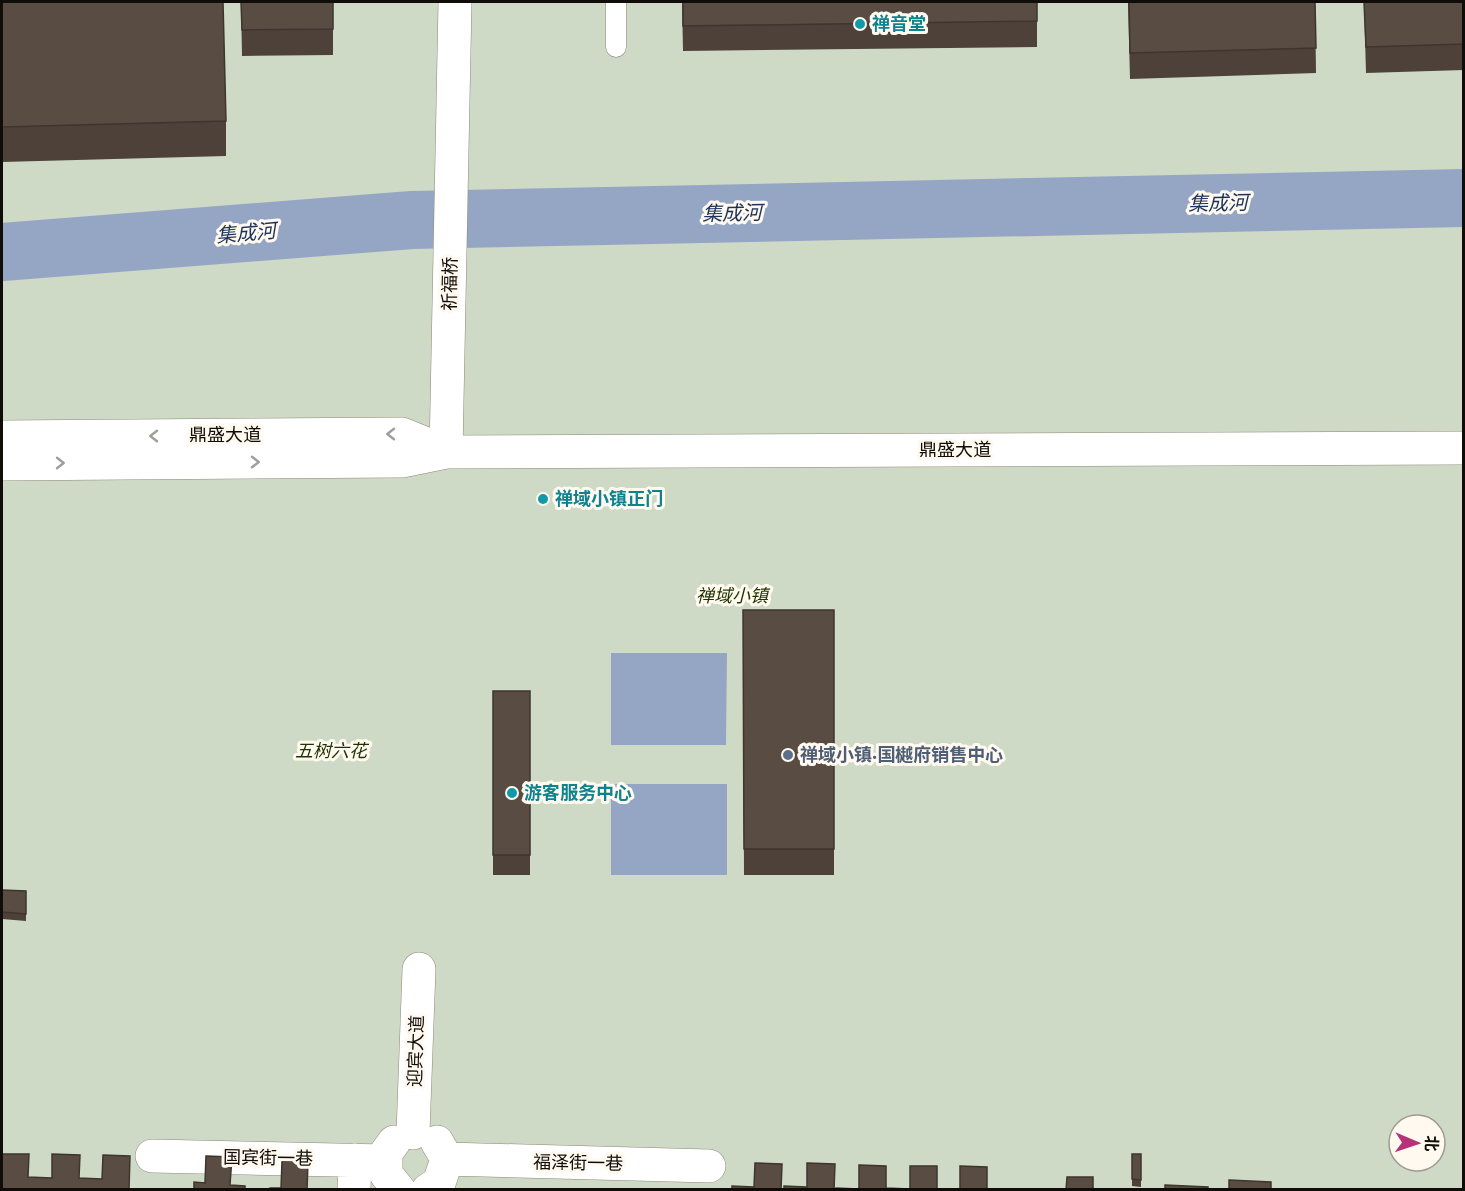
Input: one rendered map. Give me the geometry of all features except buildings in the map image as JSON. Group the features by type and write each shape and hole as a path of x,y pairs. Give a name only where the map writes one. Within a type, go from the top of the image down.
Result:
{"street":[{"name":"祈福桥","path":"446,452 455,2"},
{"name":"鼎盛大道","path":"2,437 402,434 446,452"},
{"name":"鼎盛大道","path":"2,464 402,461 446,452 1464,448"},
{"name":"迎宾大道","path":"413,1133 419,969"},
{"path":"373,1175 399,1136 420,1132 439,1143 447,1159 439,1183 428,1190"},
{"name":"国宾街一巷","path":"152,1156 373,1175"},
{"name":"福泽街一巷","path":"447,1159 709,1166"}],"lane":[{"path":"616,2 616,48"}],"green space":[{"name":"禅域小镇","path":"2,2 1463,2 1463,1189 2,1190"}],"water":[{"path":"611,653 727,653 726,745 611,745"},
{"path":"611,784 727,784 727,875 611,875"}],"waterway":[{"name":"集成河","path":"2,252 412,220 1464,198"}],"place":[{"name":"禅音堂","path":"860,24"},
{"name":"禅域小镇正门","path":"543,499"},
{"name":"禅域小镇·国樾府销售中心","path":"788,755"},
{"name":"游客服务中心","path":"512,793"}],"park label":[{"name":"五树六花","path":"331,751"}]}
